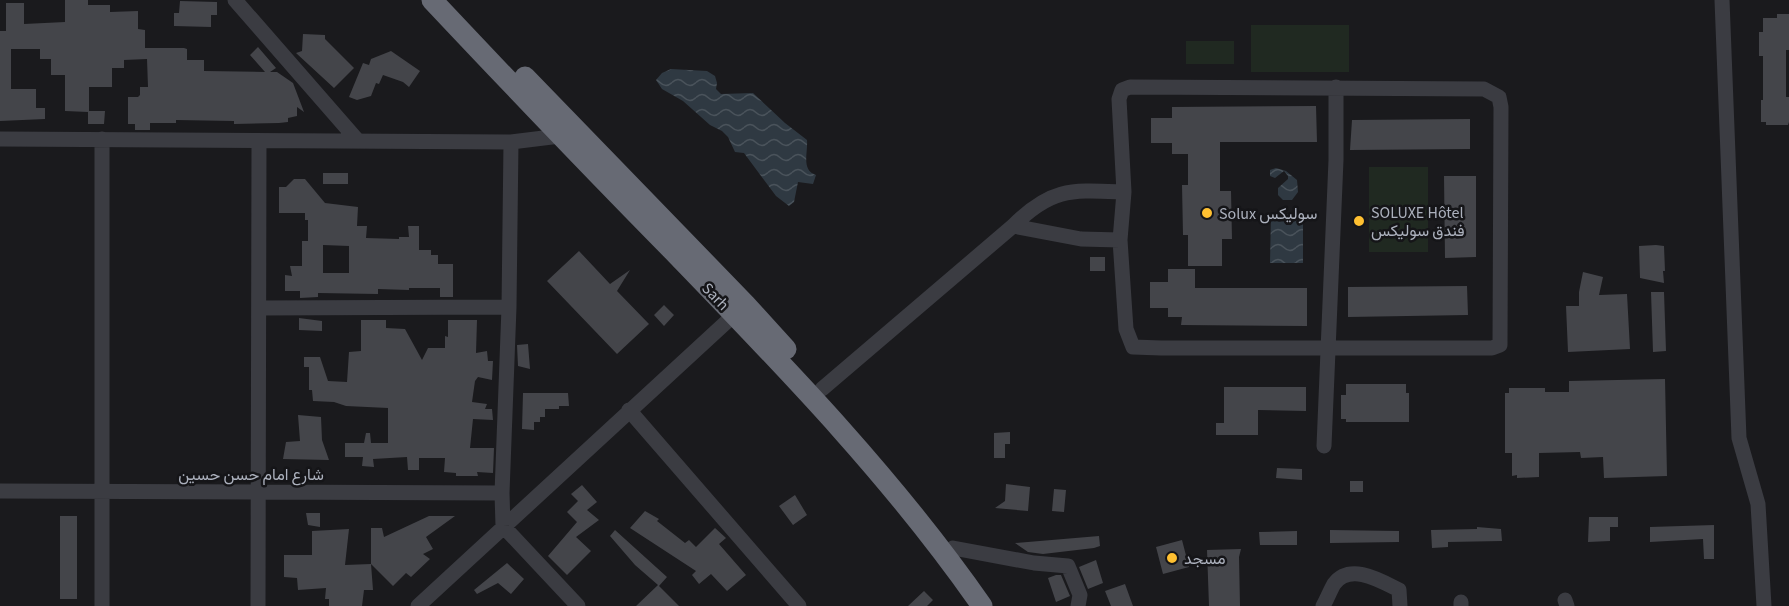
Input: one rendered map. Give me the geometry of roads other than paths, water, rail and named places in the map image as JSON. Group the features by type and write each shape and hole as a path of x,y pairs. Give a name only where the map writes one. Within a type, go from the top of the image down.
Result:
{"highway":[{"name":"Sarh","path":"432,0 830,415 878,469 960,575 981,606"},
{"name":"Sarh","path":"450,0 746,305 822,389 890,466 953,548 993,606"}],"street":[{"path":"235,0 358,141"},
{"path":"1722,0 1739,438 1758,504 1764,606"},
{"path":"1130,87 1336,87 1484,89 1499,97 1500,345 1492,348 1133,347 1126,329 1120,240 1124,192 1119,99 1122,90 1130,87"},
{"path":"1324,446 1336,160 1336,87"},
{"path":"0,139 511,142 560,136"},
{"path":"102,139 102,606"},
{"path":"258,606 259,141"},
{"path":"511,142 503,526 578,606"},
{"path":"822,389 1030,209 1048,198 1078,191 1124,192"},
{"path":"1013,226 1081,239 1120,240"},
{"path":"259,308 509,307"},
{"path":"418,606 735,315"},
{"path":"629,410 799,606"},
{"name":"شارع امام حسن حسين","path":"0,492 502,493"},
{"path":"953,548 1034,563 1068,566 1080,595 1078,606"},
{"path":"1323,606 1335,583 1347,574 1373,576 1400,590 1400,606"}],"water":[{"path":"671,69 707,71 715,76 716,89 721,94 753,93 807,140 808,169 816,175 813,184 798,182 794,202 789,206 776,196 744,153 735,152 728,137 722,131 710,125 683,101 662,89 656,80 662,73"},
{"path":"1276,168 1286,171 1297,180 1298,192 1292,200 1283,200 1278,195 1278,188 1288,179 1288,176 1284,171 1275,178 1270,176 1270,170"},
{"path":"1271,214 1303,214 1303,263 1270,263"}],"place":[{"name":"Solux سوليكس","path":"1207,213"},
{"name":"SOLUXE Hôtel فندق سوليكس","path":"1359,221"},
{"name":"مسجد","path":"1172,558"}]}
